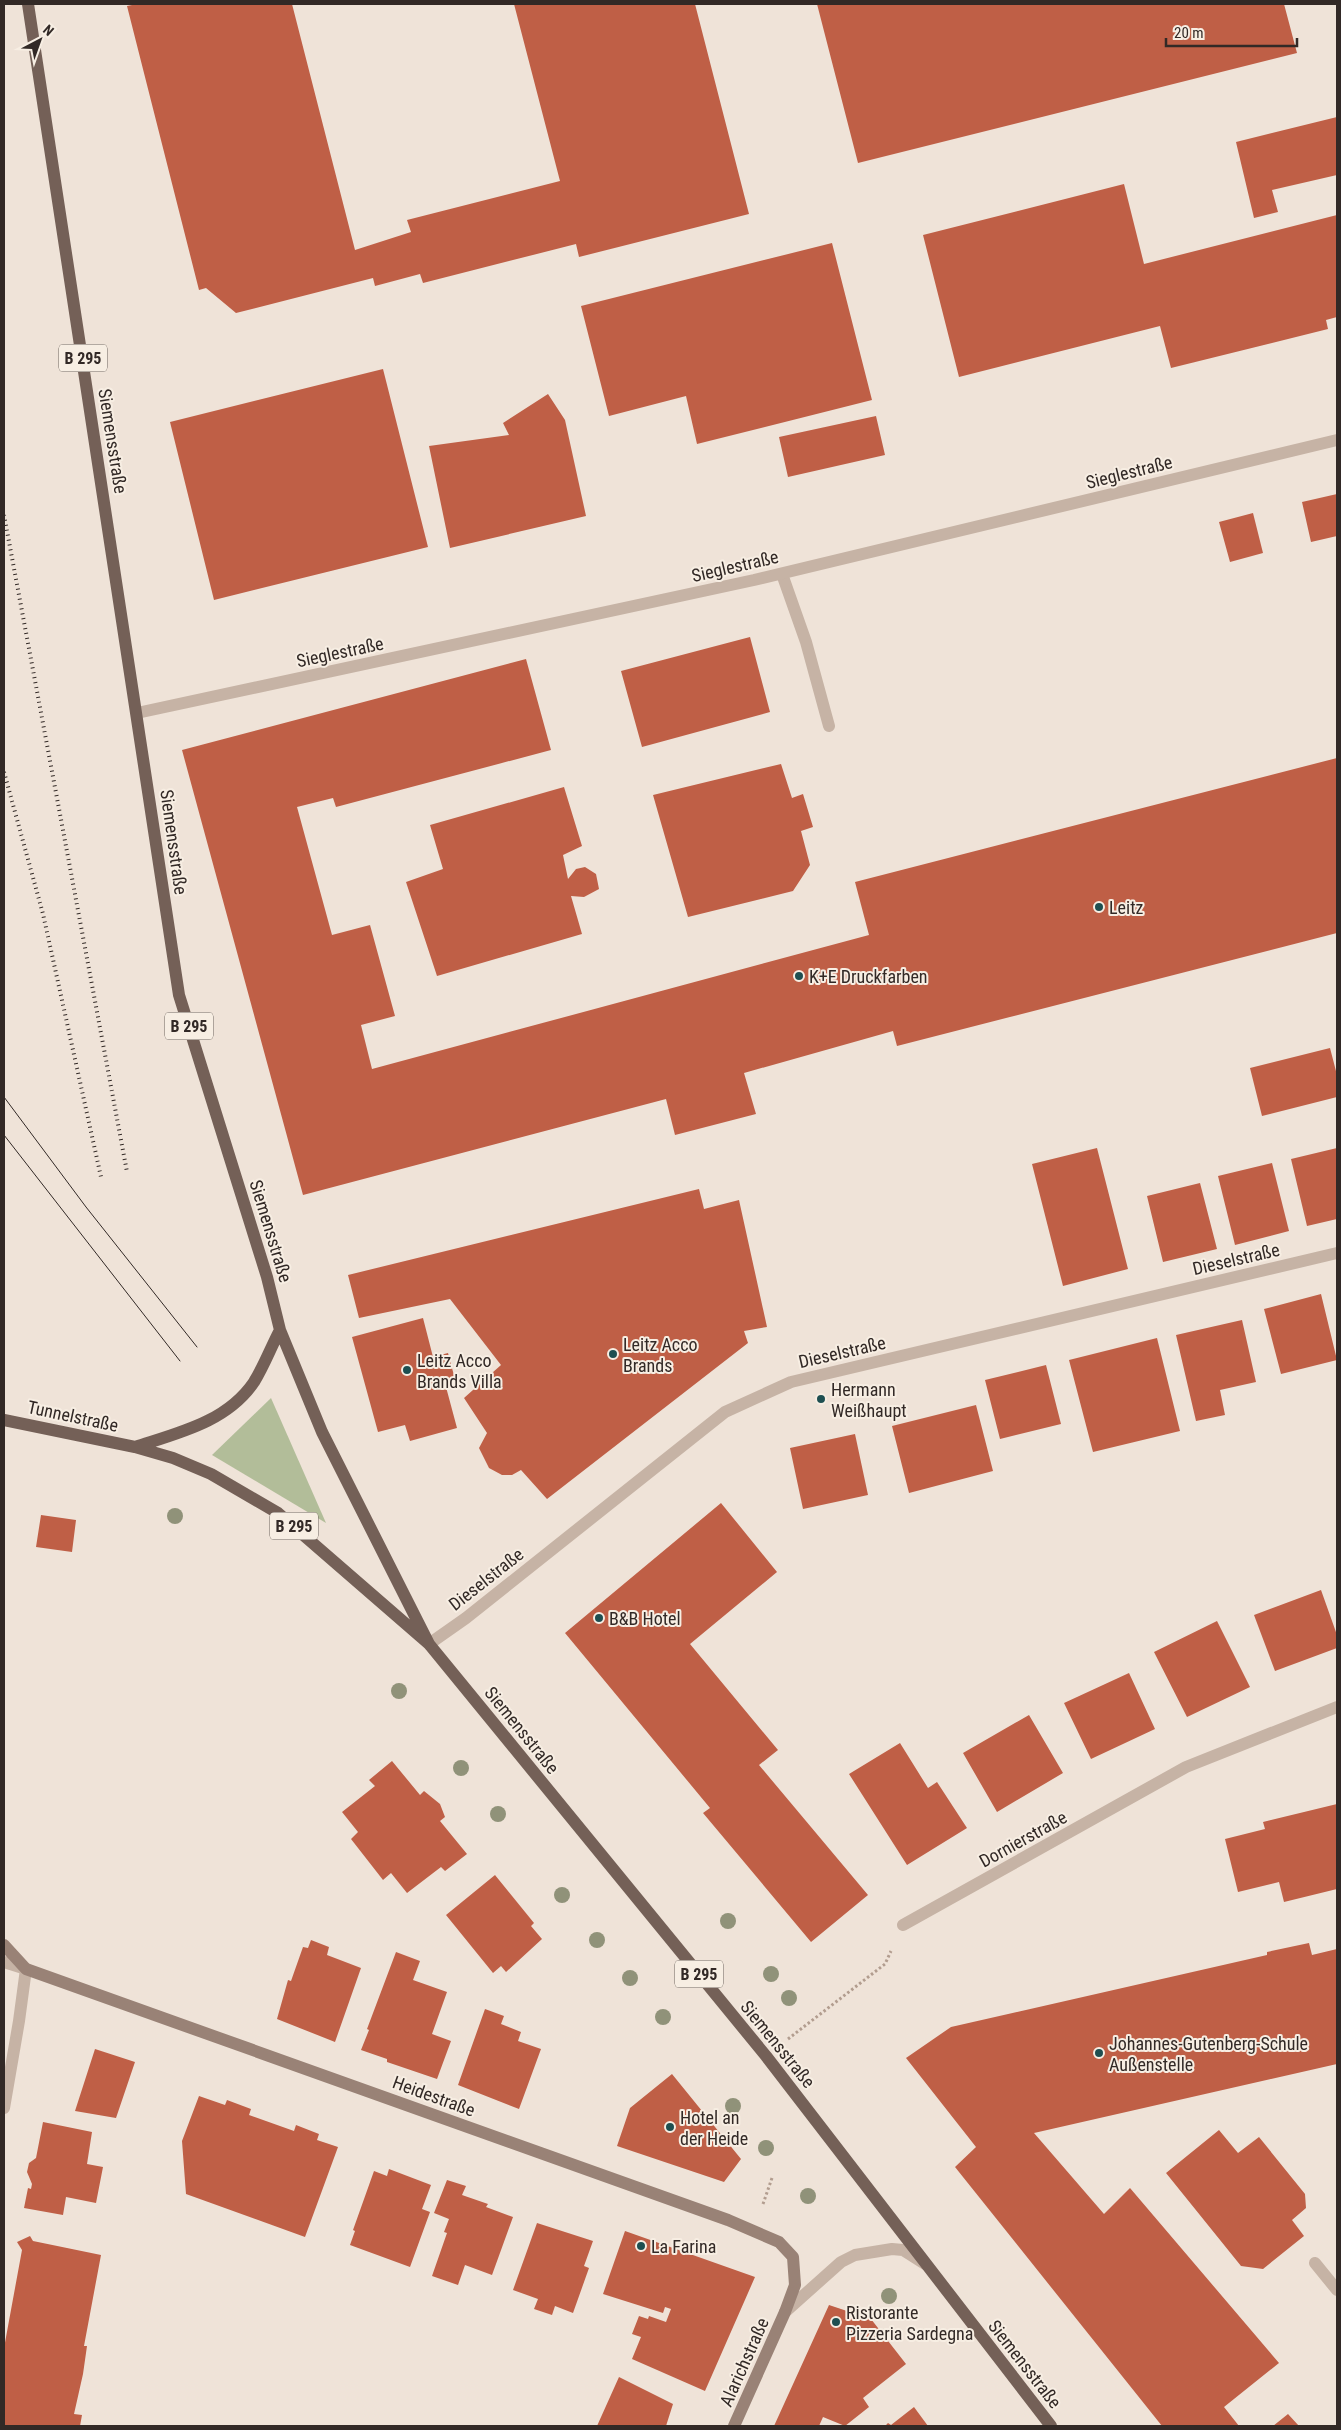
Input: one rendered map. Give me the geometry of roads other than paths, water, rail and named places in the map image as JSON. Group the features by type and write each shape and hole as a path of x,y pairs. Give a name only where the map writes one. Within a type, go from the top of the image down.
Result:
{"main road":[{"name":"Siemensstraße","path":"28,4 179,995 267,1277 280,1330 322,1432 429,1644"},
{"path":"135,1448 194,1428 228,1410 254,1382 280,1330"},
{"name":"Tunnelstraße","path":"4,1420 135,1448"},
{"name":"Siemensstraße","path":"135,1448 173,1458 211,1474 278,1513 429,1644 766,2056 1051,2426"}],"street":[{"name":"Sieglestraße","path":"137,713 588,618 782,574 1337,440"},
{"path":"782,574 806,642 829,726"},
{"name":"Dieselstraße","path":"429,1644 466,1618 725,1412 791,1382 1337,1253"},
{"name":"Dornierstraße","path":"903,1925 1186,1767 1337,1707"},
{"path":"4,1945 26,1969 20,2021 4,2108"},
{"name":"Heidestraße","path":"4,1962 728,2220 762,2234 779,2242 793,2257 795,2285 786,2312"},
{"path":"786,2312 841,2262 855,2255 892,2249 903,2250 925,2264"},
{"path":"1316,2263 1337,2290"},
{"name":"Alarichstraße","path":"734,2426 786,2312"}],"tram line":[{"path":"4,1097 86,1207 197,1347"},
{"path":"4,1135 180,1361"}],"railway":[{"path":"4,515 127,1172"},
{"path":"4,772 43,914 101,1177"}],"place":[{"name":"Leitz","path":"1099,907"},
{"name":"K+E Druckfarben","path":"799,976"},
{"name":"Leitz Acco Brands","path":"613,1354"},
{"name":"Leitz Acco Brands Villa","path":"407,1370"},
{"name":"Hermann Weißhaupt","path":"821,1399"},
{"name":"B&B Hotel","path":"599,1618"},
{"name":"Johannes-Gutenberg-Schule Außenstelle","path":"1099,2053"},
{"name":"Hotel an der Heide","path":"670,2127"},
{"name":"La Farina","path":"641,2246"},
{"name":"Ristorante Pizzeria Sardegna","path":"836,2322"}]}
